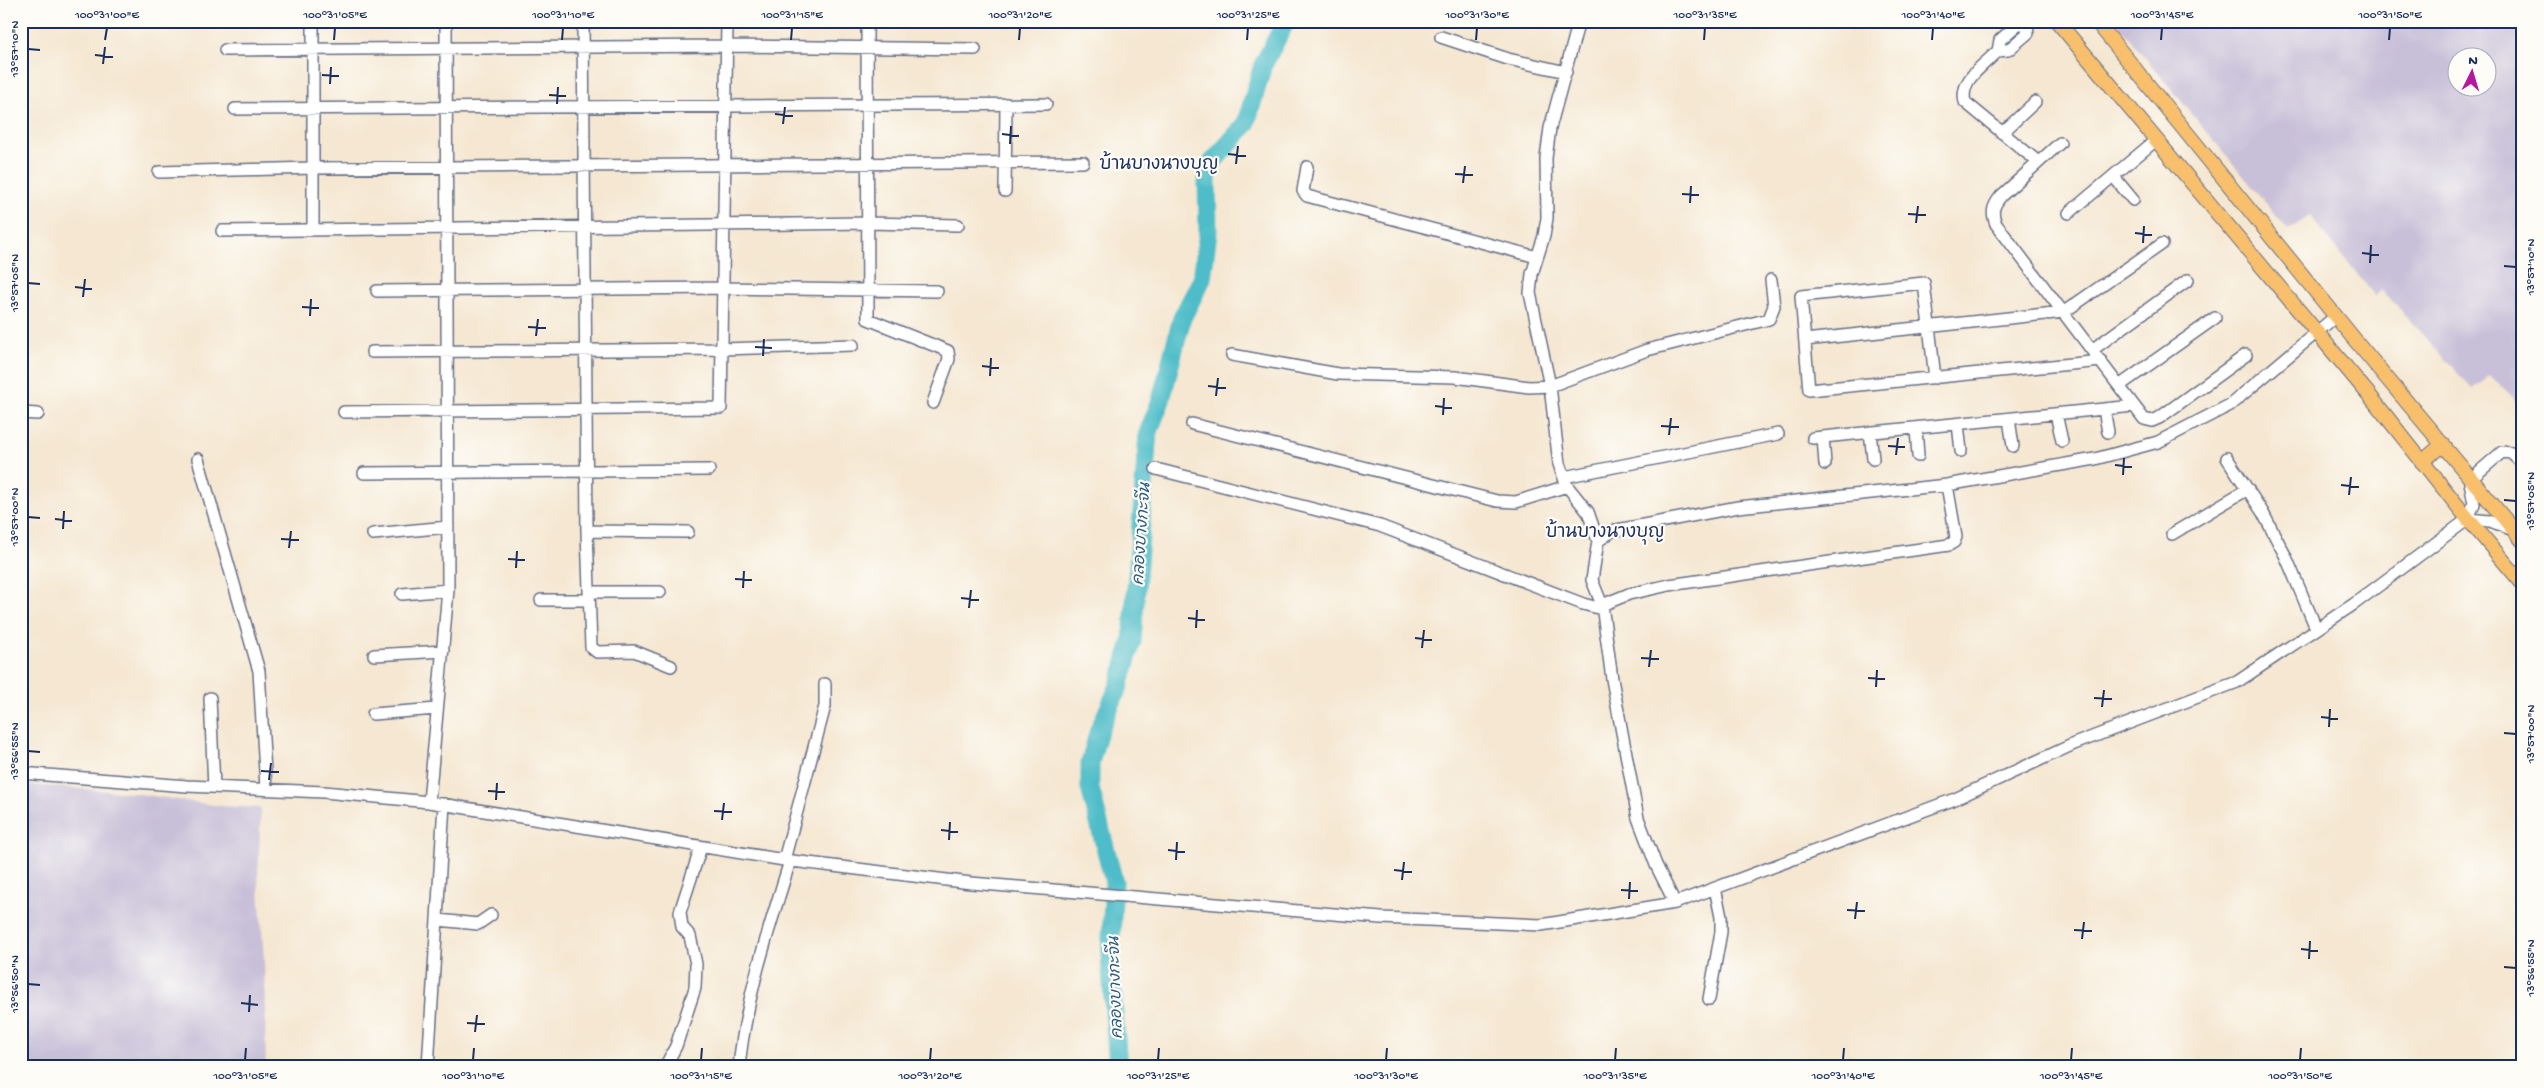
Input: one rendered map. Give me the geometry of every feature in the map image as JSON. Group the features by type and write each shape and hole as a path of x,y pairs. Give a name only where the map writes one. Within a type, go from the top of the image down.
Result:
{"main road":[{"path":"2057,21 2317,332 2523,584"},
{"path":"2096,21 2336,316 2519,536"},
{"path":"2422,462 2443,444"}],"street":[{"path":"313,21 314,230"},
{"path":"429,802 448,590 447,412 449,352 446,21"},
{"path":"583,21 586,471 591,647 597,652 634,651 671,666"},
{"path":"344,412 721,408 727,21"},
{"path":"866,21 868,319 948,352 949,359 933,403"},
{"path":"1579,21 1550,128 1546,158 1547,218 1532,274 1530,293 1550,386 1559,464 1566,482 1588,512 1598,541 1592,580 1602,607 1638,818 1656,865 1675,903"},
{"path":"2029,22 2028,33 2008,50 1998,51 1966,82 1963,90 1965,102 1969,106 2038,162"},
{"path":"1441,38 1508,59 1566,72"},
{"path":"225,50 726,46 975,49"},
{"path":"2002,133 2035,102"},
{"path":"1006,104 1006,192"},
{"path":"235,110 1046,104"},
{"path":"2069,213 2156,140"},
{"path":"2060,143 2001,196 1995,203 1992,215 1996,224 2144,419 2152,421 2246,355"},
{"path":"159,172 314,168 1083,162"},
{"path":"1307,167 1303,191 1307,196 1537,257"},
{"path":"2114,177 2133,200"},
{"path":"222,231 724,227 868,223 958,225"},
{"path":"1805,340 2064,312 2162,244"},
{"path":"1232,355 1338,374 1455,377 1529,388 1550,386 1647,350 1768,319 1774,306 1771,280"},
{"path":"2092,350 2188,280"},
{"path":"1935,378 1924,283 1800,296 1809,390 1935,378 2101,361"},
{"path":"377,291 723,288 937,291"},
{"path":"1598,541 1612,531 1738,508 1947,485 2094,459 2158,442 2230,405 2336,316"},
{"path":"2119,386 2215,318"},
{"path":"372,352 853,346"},
{"path":"1825,464 1818,437 2134,406"},
{"path":"2104,409 2108,432"},
{"path":"21,413 38,414"},
{"path":"2056,414 2062,441"},
{"path":"2009,419 2013,446"},
{"path":"1192,424 1497,501 1516,502 1566,482 1778,434"},
{"path":"1958,424 1961,451"},
{"path":"1916,428 1918,456"},
{"path":"1870,432 1873,459"},
{"path":"21,773 214,787 324,792 429,802 787,860 971,883 1381,918 1541,924 1675,903 1955,799 2074,744 2238,682 2354,604 2468,519 2474,504 2470,476 2502,452 2511,453 2522,463"},
{"path":"2227,458 2248,489 2286,557 2316,628"},
{"path":"198,459 259,671 266,789"},
{"path":"1156,469 1380,526 1583,604 1602,607 1629,594 1669,585 1949,545 1954,542 1956,536 1947,485"},
{"path":"364,473 709,470"},
{"path":"2172,534 2248,489"},
{"path":"2468,519 2490,521 2519,536"},
{"path":"373,534 448,527"},
{"path":"587,532 688,532"},
{"path":"402,594 448,590"},
{"path":"541,600 660,592"},
{"path":"374,655 443,651"},
{"path":"739,1067 742,1040 757,965 787,860 814,739 825,706 825,684"},
{"path":"210,698 214,787"},
{"path":"373,714 437,709"},
{"path":"428,1067 444,804"},
{"path":"665,1067 676,1046 695,988 696,964 690,936 682,927 680,912 702,847"},
{"path":"1709,1000 1721,932 1715,888"},
{"path":"438,920 478,924 491,916"}],"shaded area":[{"path":"2115,21 2523,21 2523,409 2490,375 2472,389 2382,290 2375,296 2310,216 2288,230"},
{"path":"21,784 132,793 220,806 261,808 258,876 264,958 266,1067 21,1067"}],"waterway":[{"name":"คลองบางกะจีน","path":"1118,1067 1110,956 1114,882 1090,788 1090,763 1099,730 1119,686 1132,641 1148,433 1161,400 1182,318 1202,279 1208,232 1207,180 1210,165 1246,124 1263,65 1286,21"}],"district":[{"name":"บ้านบางนางบุญ","path":"1159,163"},
{"name":"บ้านบางนางบุญ","path":"1605,531"}]}
